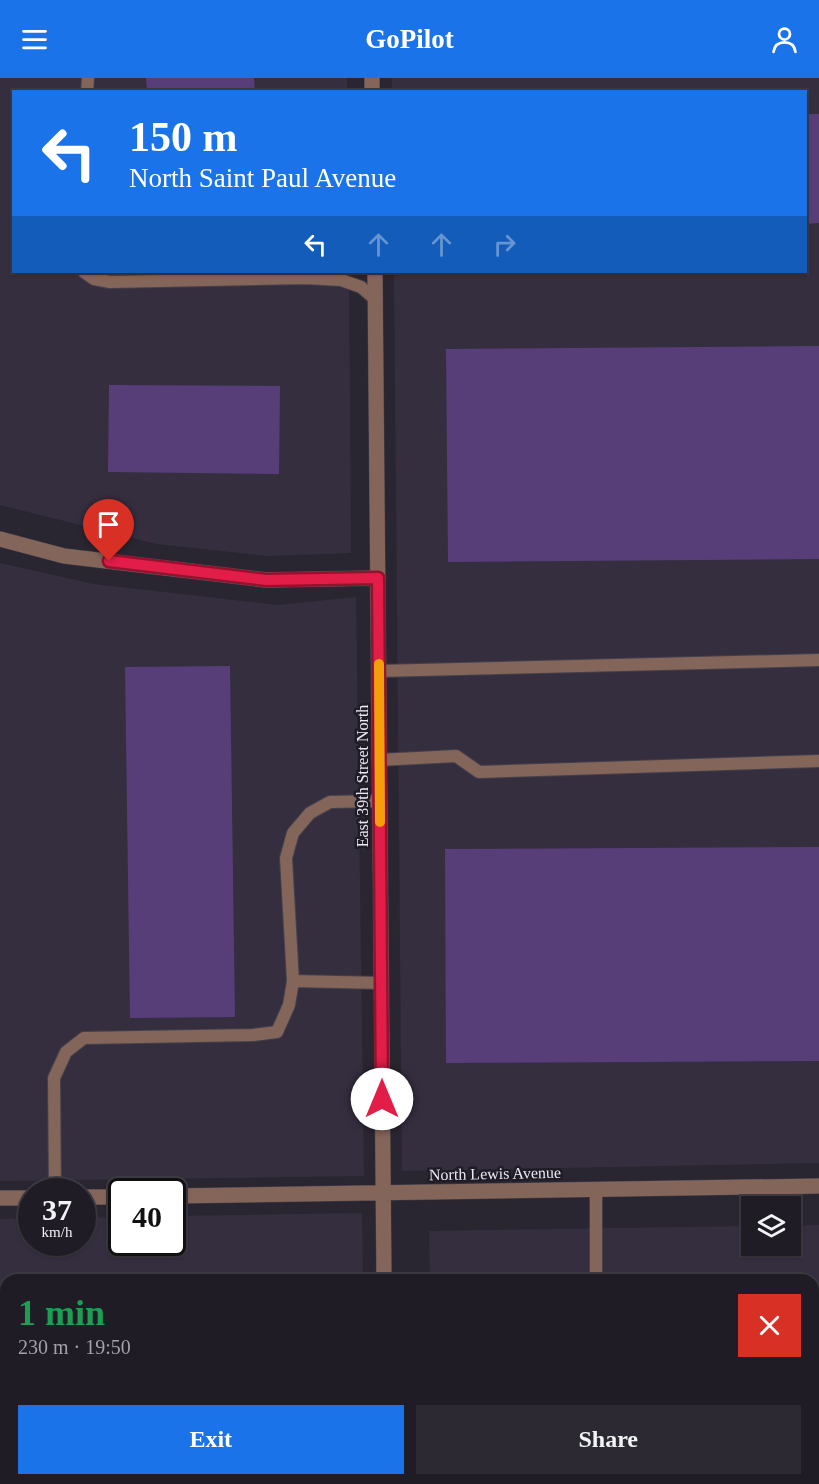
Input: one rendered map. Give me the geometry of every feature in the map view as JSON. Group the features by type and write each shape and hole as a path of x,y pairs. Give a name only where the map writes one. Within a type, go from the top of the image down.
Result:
{"street":[{"name":"East 39th Street North","path":"375,273 384,1274"},
{"path":"0,539 64,556 266,580 378,578"},
{"name":"North Lewis Avenue","path":"186,1196 819,1186"},
{"path":"0,1198 18,1198"}],"lane":[{"path":"85,273 94,279 110,282 305,278 341,280 361,287 376,300"},
{"path":"379,671 819,660"},
{"path":"380,760 456,756 478,772 819,760"},
{"path":"55,1178 54,1078 66,1052 84,1038 253,1035 277,1032 289,1005 293,981 286,858 293,833 310,813 330,802 380,801"},
{"path":"293,981 381,983"},
{"path":"596,1189 596,1274"}],"shaded area":[{"path":"0,78 347,78 347,90 12,90 12,273 349,273 351,553 267,556 157,544 0,505"},
{"path":"392,78 819,78 819,1163 402,1171 394,273 807,273 807,90 392,90"},
{"path":"0,563 93,584 278,605 356,597 364,1176 96,1180 18,1178 18,1181 0,1181"},
{"path":"362,1213 363,1274 0,1274 0,1219 18,1218 18,1256 96,1256 96,1218 108,1217 108,1256 186,1256 186,1216"},
{"path":"819,1225 819,1274 430,1274 429,1231 741,1226 741,1256 801,1256 801,1226"}],"building":[{"path":"146,78 254,78 255,90 147,90"},
{"path":"807,114 819,114 819,223 807,224"},
{"path":"819,346 819,559 448,562 446,349"},
{"path":"109,385 280,386 279,474 108,472"},
{"path":"230,666 235,1017 130,1018 125,667"},
{"path":"819,847 819,1061 446,1063 445,849"}],"slow traffic":[{"path":"379,664 380,822"}],"route":[{"path":"109,561 266,580 378,578 382,1099"}]}
